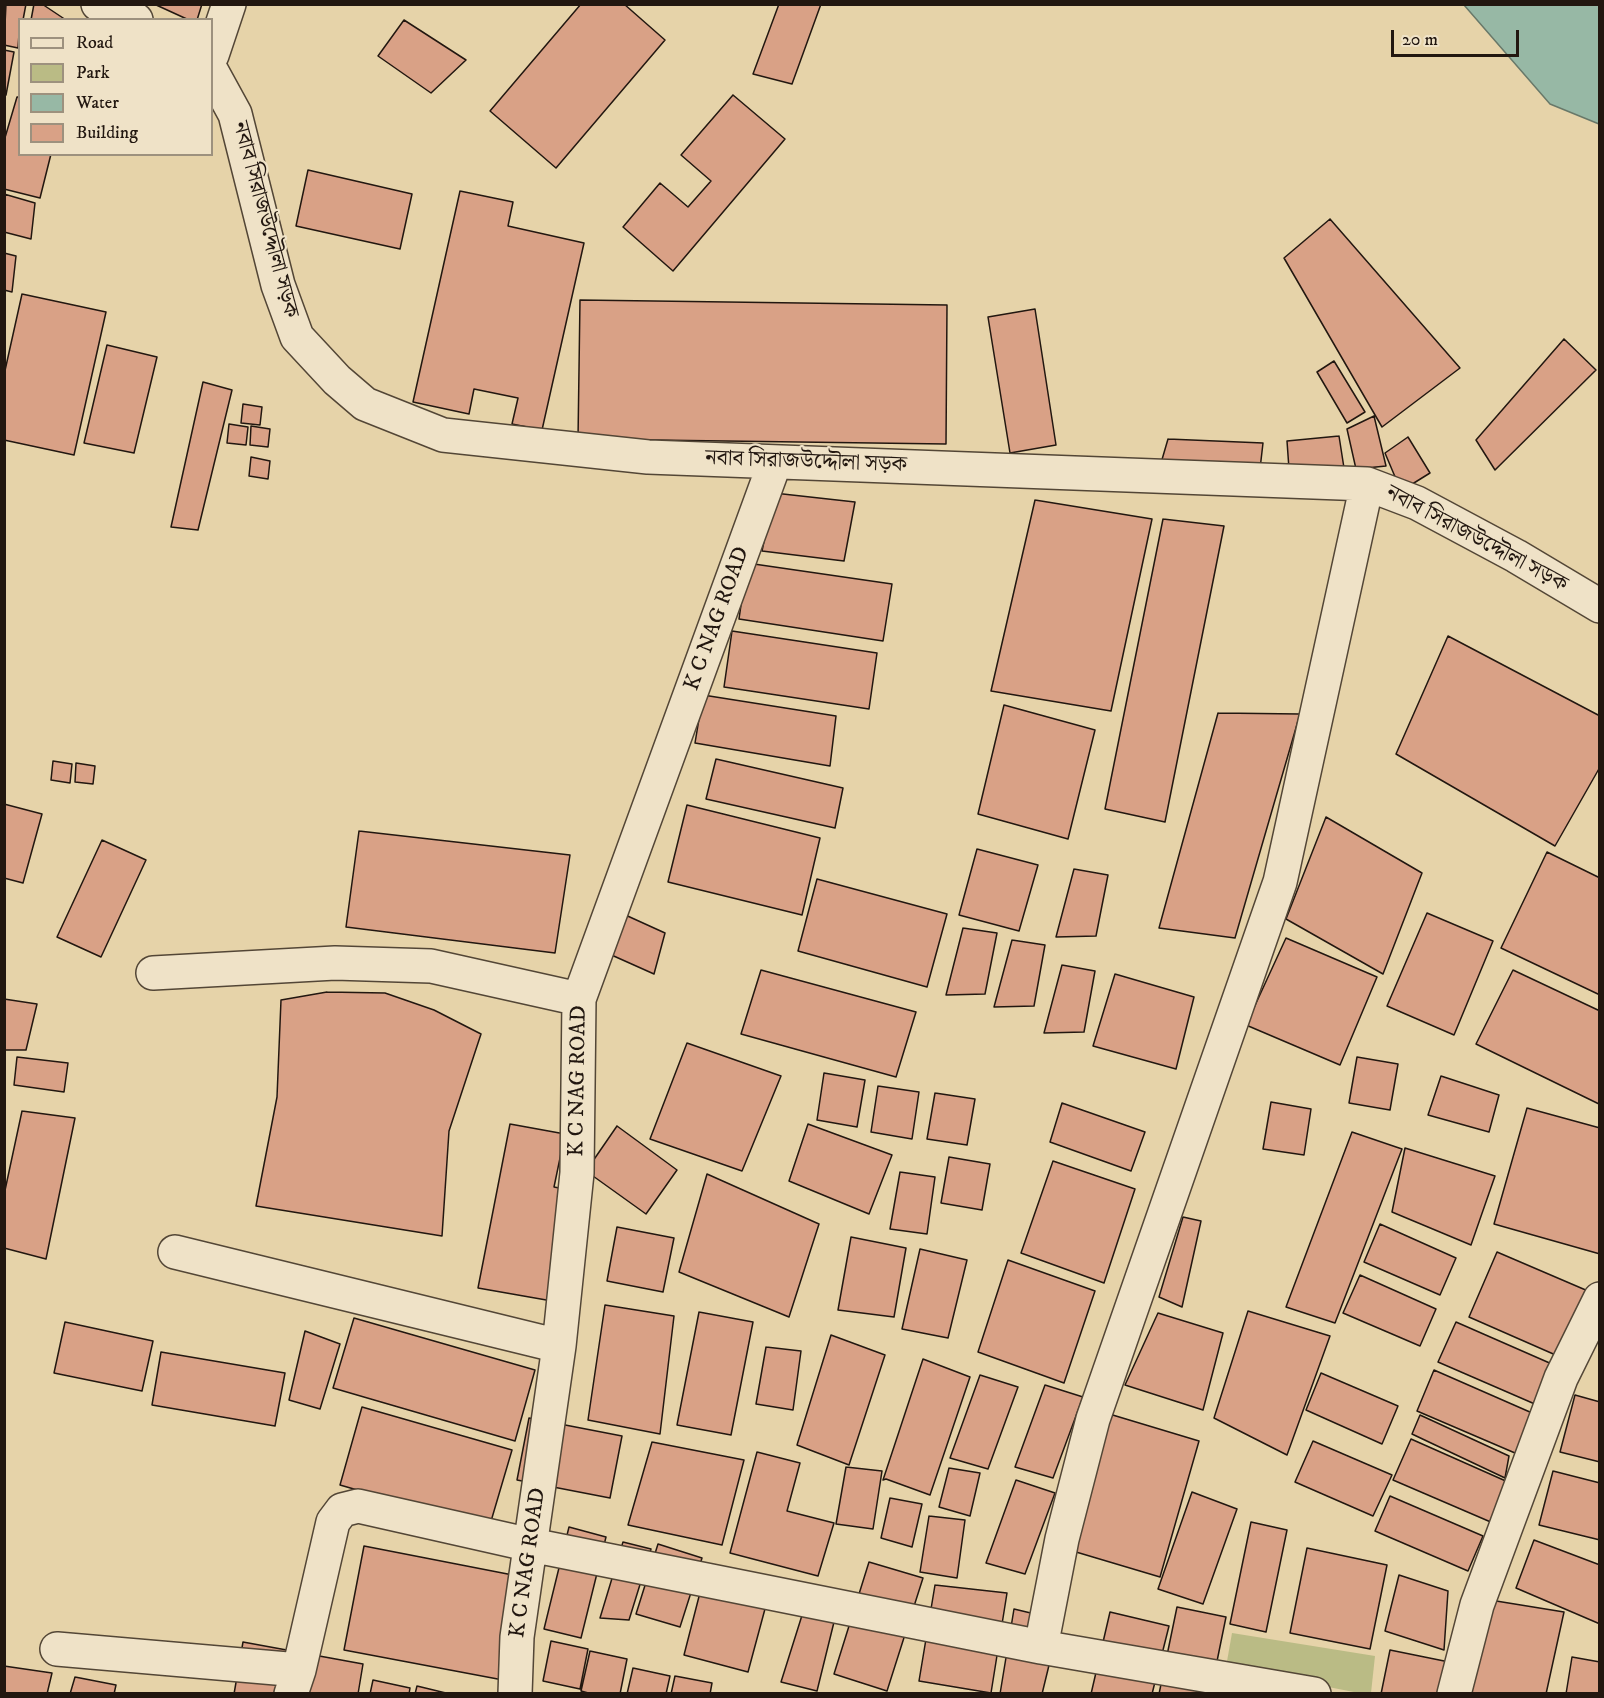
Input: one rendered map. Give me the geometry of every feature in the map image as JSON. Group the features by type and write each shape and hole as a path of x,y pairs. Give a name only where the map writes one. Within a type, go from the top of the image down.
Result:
{"street":[{"path":"99,4 131,18"},
{"path":"213,52 229,4"},
{"name":"নবাব সিরাজউদ্দৌলা সড়ক","path":"213,74 235,114 278,285 297,337 337,380 365,404 443,435 648,457 1367,484 1417,503 1516,556 1599,606"},
{"name":"K C NAG ROAD","path":"515,1694 517,1637 559,1346 577,1173 579,999 775,462"},
{"path":"1041,1647 1062,1539 1093,1419 1280,882 1367,484"},
{"path":"153,973 335,963 431,966 579,999"},
{"path":"175,1252 559,1346"},
{"path":"1454,1694 1481,1595 1561,1378 1599,1299"},
{"path":"57,1649 295,1682 333,1522 342,1510 358,1506 531,1545 1041,1647 1314,1694"}],"green space":[{"path":"1232,1633 1375,1656 1371,1693 1359,1693 1226,1667"}],"water":[{"path":"1464,5 1599,5 1599,124 1550,104"}],"building":[{"path":"6,4 26,4 23,18 18,18 18,48 4,45"},
{"path":"34,4 42,4 63,18 31,18"},
{"path":"154,4 202,4 198,18 185,18"},
{"path":"581,4 624,4 665,40 556,168 490,111"},
{"path":"779,4 821,4 792,84 753,74"},
{"path":"404,20 466,60 431,93 378,56"},
{"path":"4,50 14,52 6,95 4,95"},
{"path":"733,95 785,139 673,271 623,227 660,183 688,207 711,181 681,155"},
{"path":"18,97 18,156 50,156 40,198 4,189 4,141"},
{"path":"308,170 412,194 400,249 296,226"},
{"path":"460,191 513,202 508,226 584,243 542,430 512,424 518,398 474,389 469,414 413,402"},
{"path":"4,194 35,203 31,239 4,232"},
{"path":"1330,219 1460,368 1382,427 1284,258"},
{"path":"4,253 16,256 12,292 4,290"},
{"path":"22,294 106,312 74,455 4,440 4,375"},
{"path":"580,300 947,305 946,444 578,439"},
{"path":"1035,309 1056,445 1010,453 988,317"},
{"path":"1564,339 1596,370 1495,470 1476,440"},
{"path":"107,345 157,357 134,453 84,443"},
{"path":"1334,361 1365,412 1347,423 1317,372"},
{"path":"203,382 232,390 198,530 171,527"},
{"path":"243,404 262,407 260,425 241,423"},
{"path":"1374,416 1386,466 1356,469 1347,429"},
{"path":"229,424 248,427 246,445 227,443"},
{"path":"251,426 270,429 268,447 250,445"},
{"path":"1339,436 1344,468 1289,469 1287,441"},
{"path":"1408,437 1430,473 1401,491 1385,453"},
{"path":"1168,439 1263,443 1260,469 1161,463"},
{"path":"251,457 270,461 268,479 249,476"},
{"path":"774,493 855,502 844,561 762,551"},
{"path":"1035,500 1152,519 1111,711 991,691"},
{"path":"1163,519 1224,526 1165,822 1105,809"},
{"path":"747,563 892,584 883,641 739,619"},
{"path":"732,631 877,653 869,709 724,687"},
{"path":"1448,636 1600,716 1600,767 1555,846 1396,754"},
{"path":"703,695 836,716 830,766 695,743"},
{"path":"1004,705 1095,730 1068,839 978,814"},
{"path":"1218,713 1300,714 1235,938 1159,928"},
{"path":"716,759 843,788 835,828 706,799"},
{"path":"53,761 72,764 70,783 51,780"},
{"path":"76,763 95,766 93,784 75,782"},
{"path":"4,804 42,814 23,883 4,878"},
{"path":"687,805 820,838 802,915 668,882"},
{"path":"1326,817 1422,873 1383,974 1286,919"},
{"path":"359,831 570,855 555,953 346,927"},
{"path":"102,840 146,860 101,957 57,937"},
{"path":"977,849 1038,865 1019,931 959,915"},
{"path":"1547,852 1600,878 1600,995 1501,948"},
{"path":"1074,869 1108,875 1096,936 1056,937"},
{"path":"817,879 947,914 927,987 798,951"},
{"path":"621,913 665,933 654,974 607,953"},
{"path":"1427,913 1493,941 1454,1035 1387,1006"},
{"path":"963,928 997,933 985,994 946,995"},
{"path":"1286,938 1377,977 1340,1065 1246,1025"},
{"path":"1012,940 1045,945 1034,1006 994,1007"},
{"path":"1062,965 1095,971 1084,1032 1044,1033"},
{"path":"761,970 916,1012 896,1077 741,1034"},
{"path":"1513,970 1600,1011 1599,1104 1476,1044"},
{"path":"1115,974 1194,997 1176,1069 1093,1046"},
{"path":"327,992 385,993 434,1010 481,1034 449,1131 442,1236 256,1206 277,1097 281,1000"},
{"path":"4,999 37,1004 26,1050 4,1050"},
{"path":"687,1043 781,1076 742,1171 650,1139"},
{"path":"17,1057 68,1063 64,1092 14,1085"},
{"path":"1357,1057 1398,1064 1390,1110 1349,1103"},
{"path":"824,1073 865,1080 857,1127 817,1120"},
{"path":"1441,1076 1499,1095 1489,1132 1428,1115"},
{"path":"878,1086 919,1092 912,1139 871,1132"},
{"path":"935,1093 975,1099 967,1145 927,1139"},
{"path":"1271,1102 1311,1109 1304,1155 1263,1149"},
{"path":"1062,1103 1145,1132 1131,1171 1050,1142"},
{"path":"1527,1108 1600,1128 1600,1254 1494,1224"},
{"path":"22,1111 75,1118 46,1259 4,1248 4,1195"},
{"path":"510,1124 565,1134 554,1187 569,1190 552,1301 478,1288"},
{"path":"808,1124 892,1155 869,1214 789,1181"},
{"path":"617,1126 677,1170 646,1214 586,1171"},
{"path":"1352,1132 1402,1149 1335,1323 1286,1307"},
{"path":"1405,1148 1495,1176 1471,1245 1392,1212"},
{"path":"949,1157 990,1164 982,1210 941,1203"},
{"path":"1053,1161 1135,1189 1104,1283 1021,1253"},
{"path":"900,1172 935,1177 927,1234 890,1229"},
{"path":"707,1174 819,1224 789,1317 679,1272"},
{"path":"1183,1217 1201,1221 1182,1307 1159,1297"},
{"path":"1380,1224 1456,1258 1440,1295 1364,1262"},
{"path":"617,1227 674,1238 663,1292 607,1281"},
{"path":"851,1237 906,1248 894,1317 838,1310"},
{"path":"920,1249 967,1260 948,1338 902,1329"},
{"path":"1497,1252 1595,1294 1567,1360 1469,1317"},
{"path":"1008,1260 1095,1291 1064,1383 978,1352"},
{"path":"1360,1275 1436,1309 1420,1346 1343,1313"},
{"path":"605,1305 674,1316 660,1434 588,1420"},
{"path":"1248,1311 1330,1336 1287,1455 1214,1418"},
{"path":"699,1312 753,1322 731,1435 677,1425"},
{"path":"1158,1313 1223,1333 1203,1410 1125,1385"},
{"path":"354,1318 535,1370 515,1441 333,1388"},
{"path":"65,1322 153,1341 142,1391 54,1373"},
{"path":"1456,1322 1561,1368 1544,1408 1438,1362"},
{"path":"305,1331 340,1344 320,1409 289,1400"},
{"path":"831,1335 885,1355 849,1465 797,1445"},
{"path":"766,1347 801,1351 793,1410 756,1404"},
{"path":"161,1352 285,1373 275,1426 152,1405"},
{"path":"923,1359 970,1377 930,1495 886,1479 883,1480"},
{"path":"1434,1370 1539,1416 1522,1456 1417,1411"},
{"path":"1321,1373 1398,1406 1382,1444 1306,1410"},
{"path":"980,1375 1018,1387 988,1469 950,1458"},
{"path":"1045,1385 1083,1397 1053,1478 1015,1467"},
{"path":"1575,1395 1600,1402 1600,1462 1560,1452"},
{"path":"362,1407 512,1450 489,1528 340,1485"},
{"path":"1106,1413 1199,1441 1160,1577 1066,1549"},
{"path":"1420,1415 1509,1456 1505,1478 1412,1434"},
{"path":"529,1418 622,1436 610,1498 517,1480"},
{"path":"1411,1439 1517,1486 1500,1526 1393,1480"},
{"path":"1313,1441 1392,1475 1373,1516 1295,1482"},
{"path":"652,1442 744,1460 722,1545 628,1525"},
{"path":"757,1452 800,1463 787,1511 834,1523 818,1576 730,1553"},
{"path":"846,1467 882,1471 873,1529 836,1524"},
{"path":"949,1468 980,1473 970,1516 939,1507"},
{"path":"1553,1471 1600,1483 1600,1540 1539,1525"},
{"path":"1016,1480 1055,1493 1025,1574 986,1563"},
{"path":"1192,1492 1237,1509 1203,1604 1158,1589"},
{"path":"1390,1496 1483,1536 1468,1571 1375,1531"},
{"path":"890,1498 922,1504 912,1547 881,1538"},
{"path":"929,1516 965,1520 957,1578 920,1572"},
{"path":"1251,1522 1287,1530 1266,1632 1230,1624"},
{"path":"569,1527 606,1537 581,1638 544,1629"},
{"path":"1534,1540 1600,1565 1600,1624 1516,1588"},
{"path":"623,1542 651,1549 629,1620 600,1618"},
{"path":"658,1544 702,1558 680,1627 636,1614"},
{"path":"364,1546 523,1577 503,1680 344,1650"},
{"path":"1307,1548 1387,1565 1370,1649 1290,1633"},
{"path":"869,1562 923,1578 887,1691 834,1674"},
{"path":"1399,1575 1448,1591 1444,1650 1385,1631"},
{"path":"704,1577 769,1594 748,1672 684,1655"},
{"path":"935,1585 1007,1593 991,1693 919,1681"},
{"path":"1490,1600 1564,1612 1546,1694 1475,1694 1465,1691"},
{"path":"1177,1607 1226,1617 1215,1671 1323,1694 1159,1694"},
{"path":"804,1609 835,1618 817,1691 781,1682"},
{"path":"1014,1609 1060,1620 1042,1694 1000,1694"},
{"path":"1110,1612 1169,1626 1152,1694 1091,1694"},
{"path":"551,1641 588,1649 580,1689 543,1681"},
{"path":"243,1642 363,1664 358,1694 234,1694"},
{"path":"1390,1650 1454,1663 1448,1694 1381,1694"},
{"path":"590,1651 627,1659 620,1694 592,1694 581,1691"},
{"path":"1572,1657 1600,1662 1600,1694 1566,1694"},
{"path":"4,1666 52,1673 47,1694 4,1694"},
{"path":"633,1668 670,1676 666,1694 627,1694"},
{"path":"675,1676 712,1683 710,1694 671,1694"},
{"path":"75,1677 116,1685 114,1694 70,1694"},
{"path":"373,1680 410,1688 409,1694 370,1694"},
{"path":"417,1686 450,1694 415,1694"}]}
